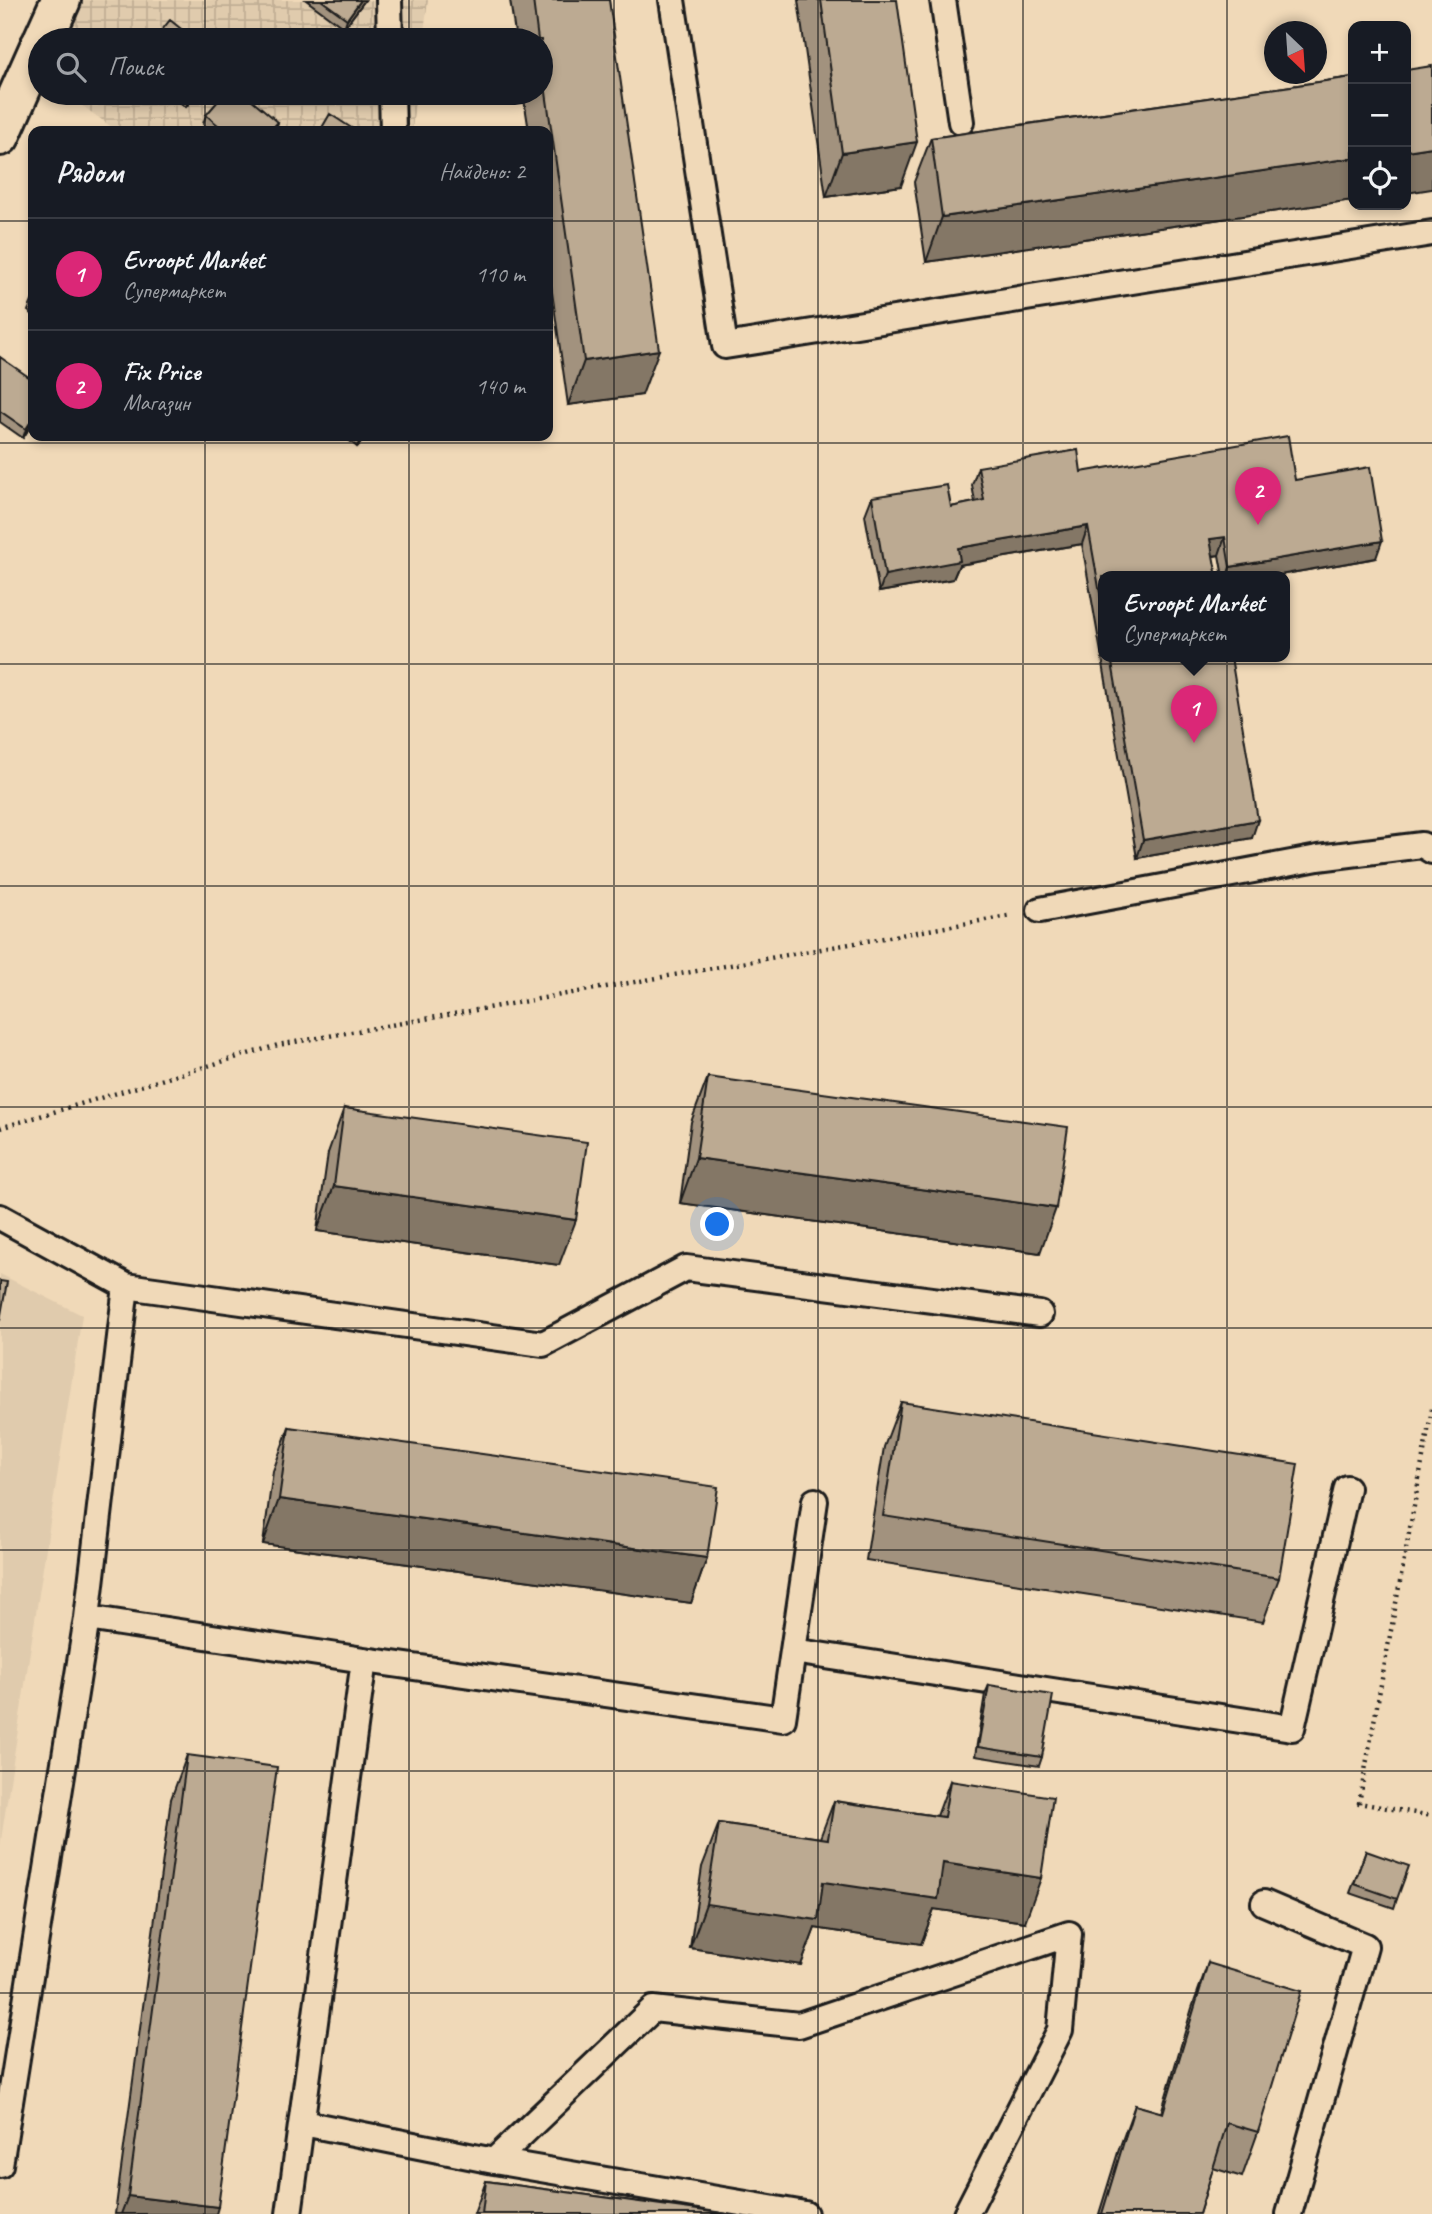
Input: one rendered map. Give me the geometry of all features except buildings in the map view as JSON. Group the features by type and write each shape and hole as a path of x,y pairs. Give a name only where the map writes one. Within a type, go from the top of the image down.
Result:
{"street":[{"path":"48,28 61,0"},
{"path":"0,136 28,73"}],"lane":[{"path":"389,0 390,28"},
{"path":"672,0 725,346 1432,233"},
{"path":"943,0 961,122"},
{"path":"392,105 393,126"},
{"path":"1040,910 1318,858 1422,845 1432,851"},
{"path":"0,1217 126,1286 544,1344 686,1268 1040,1314"},
{"path":"0,2165 87,1618 126,1286"},
{"path":"793,1651 1292,1728 1347,1488"},
{"path":"87,1618 783,1719 815,1501"},
{"path":"289,2214 364,1660"},
{"path":"1264,1903 1365,1946 1289,2214"},
{"path":"494,2161 653,2009 799,2025 1069,1934 1060,2030 966,2214"},
{"path":"303,2123 494,2161 805,2214"}],"path":[{"path":"0,1128 278,1045 1040,910"},
{"path":"1432,1409 1359,1803 1432,1816"}],"shaded area":[{"path":"78,0 428,0 424,28 66,28"},
{"path":"81,105 415,105 413,126 110,126"},
{"path":"0,1274 82,1315 0,1846"}],"place":[{"name":"Fix Price","path":"1258,525"},
{"name":"Evroopt Market","path":"1194,743"}]}
